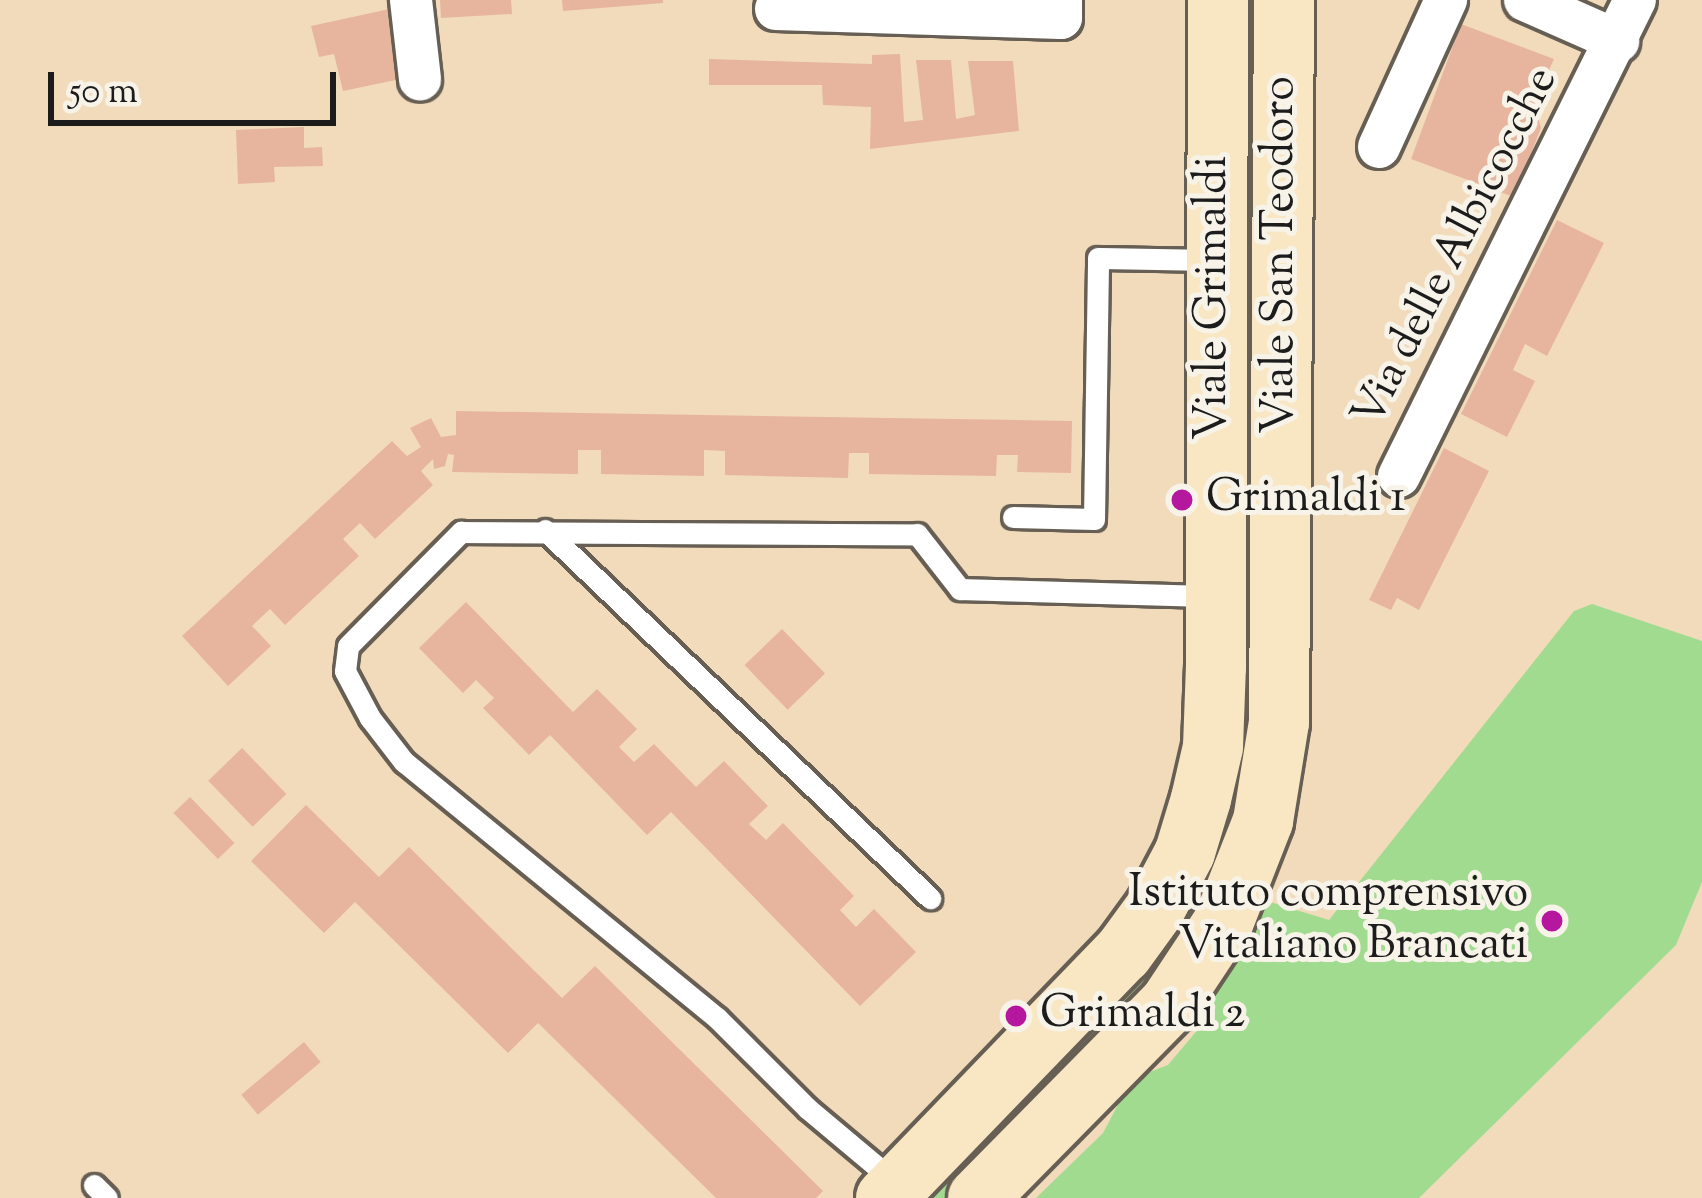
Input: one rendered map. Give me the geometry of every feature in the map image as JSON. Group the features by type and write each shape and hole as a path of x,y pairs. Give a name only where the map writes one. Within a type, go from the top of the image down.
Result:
{"main road":[{"name":"Viale Grimaldi","path":"892,1191 1077,1003 1156,909 1185,852 1213,748 1218,0"},
{"name":"Viale San Teodoro","path":"978,1198 1170,1004 1223,923 1263,821 1280,722 1284,0"}],"street":[{"path":"411,0 420,79"},
{"path":"776,9 1061,18 1061,0"},
{"path":"1379,147 1446,0"},
{"path":"1525,0 1618,41"},
{"name":"Via delle Albicocche","path":"1399,476 1635,0"}],"lane":[{"path":"1013,517 1094,518 1098,258 1214,260"},
{"path":"545,530 929,898"},
{"path":"892,1191 717,1018 404,762 370,718 344,671 348,646 461,532 917,534 960,589 1214,596"}],"green space":[{"path":"1240,0 1263,0 1257,755 1194,935 950,1198 913,1198 1174,919"},
{"name":"Istituto comprensivo Vitaliano Brancati","path":"1592,604 1702,641 1702,882 1676,945 1419,1198 1036,1198 1103,1133 1120,1101 1147,1073 1168,1065 1200,1027 1201,1009 1250,939 1267,901 1329,920 1574,611"}],"building":[{"path":"440,0 511,0 512,14 441,18"},
{"path":"562,0 663,0 663,3 563,11"},
{"path":"394,8 410,77 343,91 334,54 319,57 311,26"},
{"path":"1461,24 1554,59 1534,103 1541,128 1514,197 1411,159"},
{"path":"900,54 904,122 923,120 916,60 951,60 956,119 975,115 968,61 1013,61 1019,131 870,149 871,107 823,105 822,85 709,85 709,59 872,64 872,55"},
{"path":"304,127 304,148 322,147 323,166 274,167 275,182 238,184 236,130"},
{"path":"1557,220 1604,243 1547,356 1525,344 1513,370 1535,381 1507,437 1461,414"},
{"path":"456,411 1072,421 1071,473 1017,472 1018,455 997,455 996,476 869,474 869,453 849,453 848,478 725,475 725,451 704,450 704,476 601,474 601,450 578,450 578,474 452,472 454,455 448,454 445,466 434,469 433,459 421,471 433,485 375,539 360,523 343,539 359,556 285,625 270,609 252,626 271,646 228,686 182,636 392,441 407,456 421,447 410,428 431,418 441,437 456,435"},
{"path":"1444,448 1489,471 1419,610 1397,598 1391,610 1369,600"},
{"path":"466,602 573,712 597,689 637,729 619,747 634,762 654,744 696,787 724,761 768,806 749,824 766,840 783,823 854,896 840,910 856,927 874,909 916,952 860,1006 671,812 647,835 550,735 529,755 483,708 494,698 476,680 463,693 419,648"},
{"path":"782,629 825,674 788,710 745,665"},
{"path":"242,748 286,794 253,827 208,781"},
{"path":"190,797 234,843 218,859 173,813"},
{"path":"306,805 379,877 409,847 562,998 595,966 823,1191 816,1198 716,1198 538,1023 508,1053 355,902 324,933 251,861"},
{"path":"304,1042 321,1062 258,1115 241,1095"}],"place":[{"name":"Grimaldi 1","path":"1182,500"},
{"name":"Istituto comprensivo Vitaliano Brancati","path":"1552,921"},
{"name":"Grimaldi 2","path":"1016,1016"}]}
